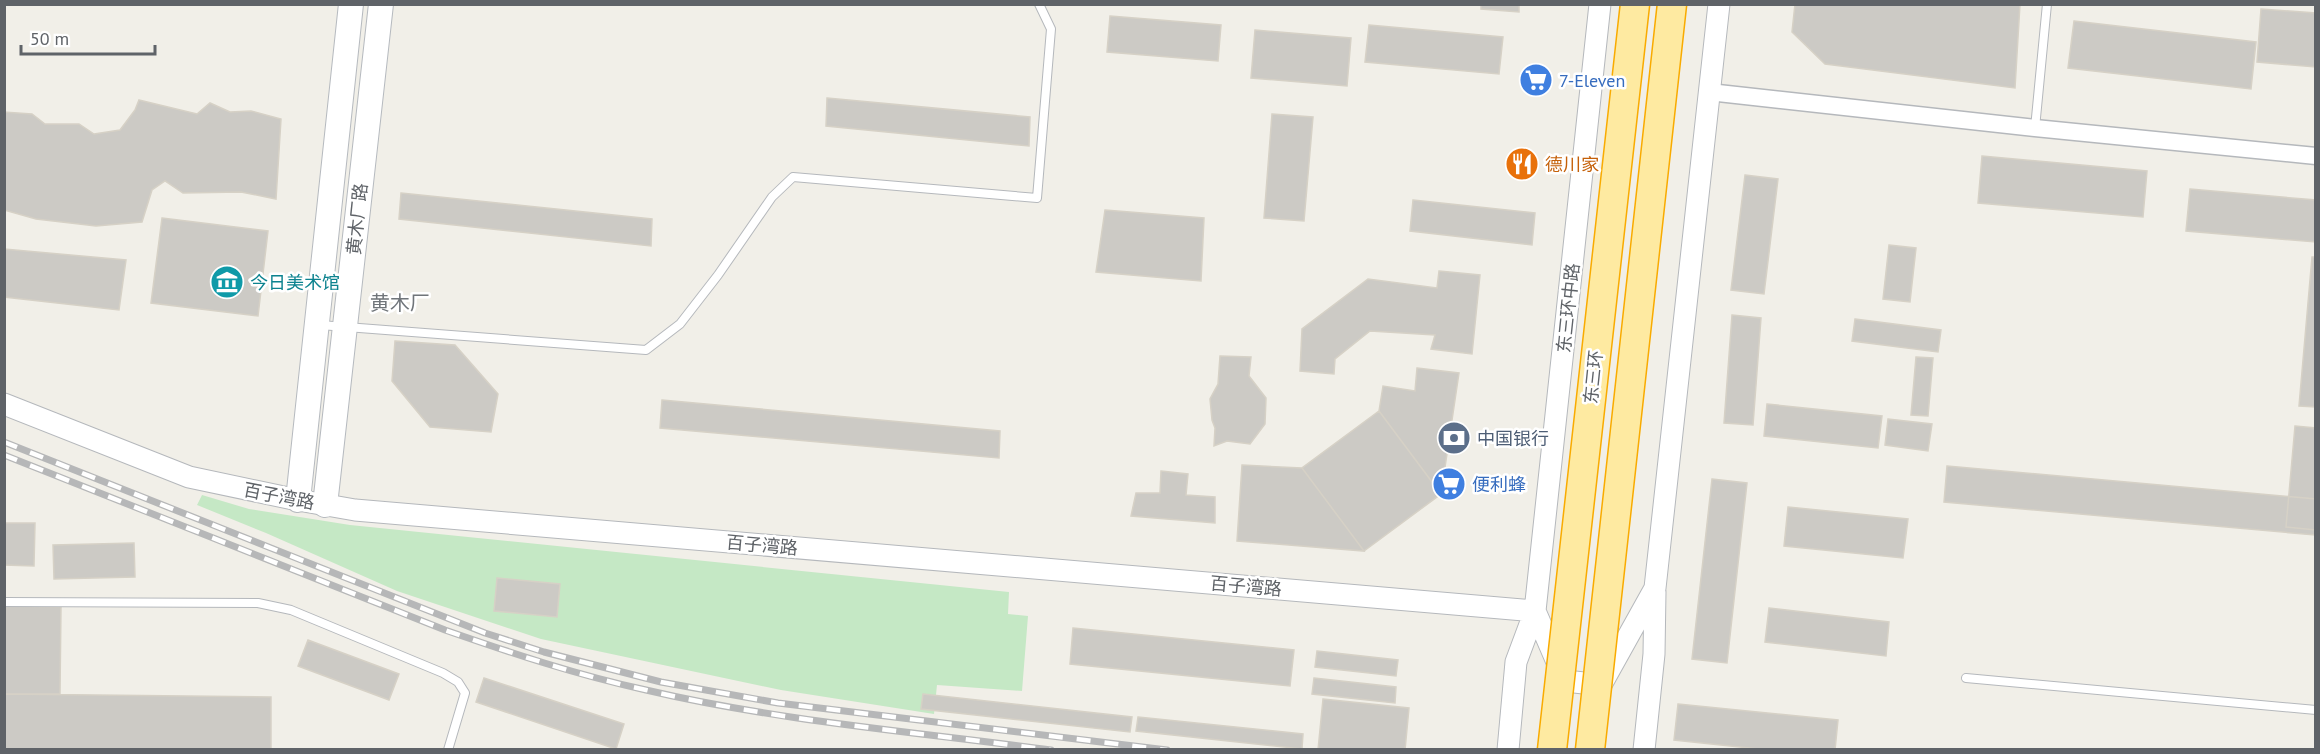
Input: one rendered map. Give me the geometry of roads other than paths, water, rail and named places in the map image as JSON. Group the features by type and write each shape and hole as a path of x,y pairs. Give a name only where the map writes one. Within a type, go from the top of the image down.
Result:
{"highway":[{"name":"东三环","path":"1552,750 1635,4"},
{"name":"东三环","path":"1590,750 1672,4"}],"main road":[{"name":"黄木厂路","path":"298,501 351,4"},
{"name":"黄木厂路","path":"325,505 381,4"}],"street":[{"name":"东三环中路","path":"1508,750 1516,662 1535,611 1600,4"},
{"path":"1644,750 1654,654 1655,588 1719,4"},
{"path":"1708,92 2316,156"},
{"name":"百子湾路","path":"4,404 189,477 325,505 379,512 1535,611"},
{"path":"1594,750 1601,685 1655,588"},
{"name":"东三环中路","path":"1535,611 1566,681 1559,750"},
{"path":"1566,681 1601,685"}],"lane":[{"path":"316,325 646,350 680,324 718,275 772,197 793,177 1037,198 1051,29 1039,4"},
{"path":"2035,128 2047,4"},
{"path":"4,602 258,603 291,610 458,682 465,693 448,750"},
{"path":"1966,678 2316,710"}],"railway":[{"path":"4,442 485,633 544,652 661,682 778,703 1167,750"},
{"path":"4,455 445,630 569,670 646,690 746,710 1051,750"}],"place":[{"name":"7-Eleven","path":"1536,80"},
{"name":"德川家","path":"1522,164"},
{"name":"今日美术馆","path":"227,282"},
{"name":"中国银行","path":"1454,438"},
{"name":"便利蜂","path":"1449,484"}],"district":[{"name":"黄木厂","path":"400,303"}]}
